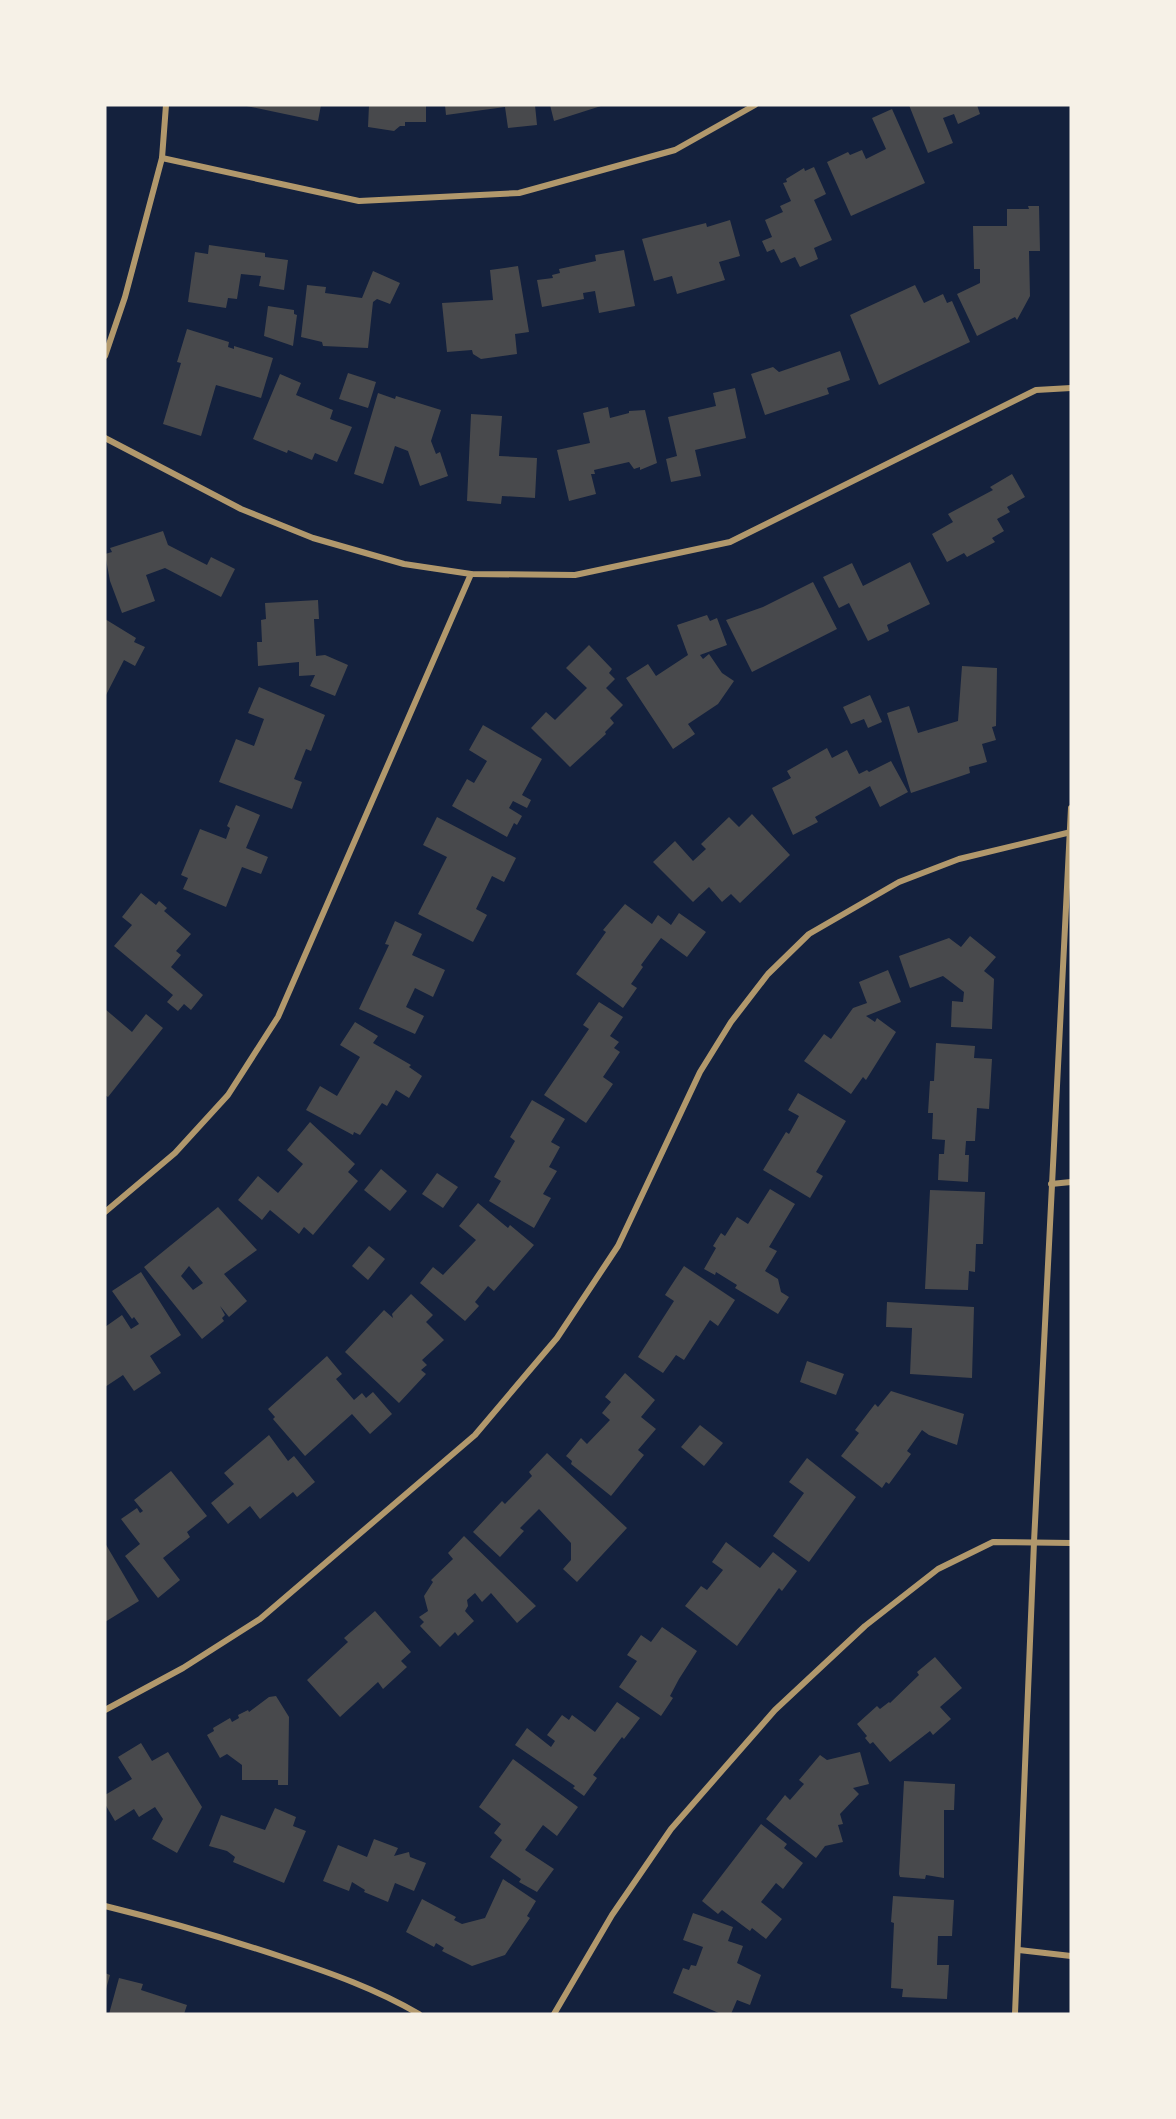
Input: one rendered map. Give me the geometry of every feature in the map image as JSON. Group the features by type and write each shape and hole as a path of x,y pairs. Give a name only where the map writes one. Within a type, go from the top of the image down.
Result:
{"street":[{"path":"105,356 125,297 162,158 166,105"},
{"path":"162,158 359,201 519,193 675,150 754,105"},
{"path":"105,438 241,509 313,538 404,564 471,574 575,574 730,542 1036,390 1071,388"},
{"path":"105,1212 175,1154 228,1095 278,1017 471,574"},
{"path":"1016,2014 1034,1542 1071,808"},
{"path":"105,1710 183,1668 260,1619 476,1435 556,1338 618,1246 700,1072 731,1022 768,974 809,934 909,878 959,859 1071,832"},
{"path":"1051,1184 1071,1182"},
{"path":"554,2014 612,1915 671,1829 775,1710 865,1626 938,1569 993,1542 1071,1543"},
{"path":"105,1906 200,1929 346,1978 387,1995 419,2014"},
{"path":"1018,1950 1071,1956"}],"building":[{"path":"242,105 321,105 318,121"},
{"path":"369,105 426,105 426,122 405,122 405,126 400,126 394,131 368,127"},
{"path":"445,105 535,105 537,125 508,128 505,107 446,115"},
{"path":"550,105 601,105 601,106 554,121"},
{"path":"909,105 977,105 980,114 958,124 954,114 943,118 953,143 928,153"},
{"path":"892,109 925,183 851,216 827,162 848,152 850,155 862,150 866,159 886,149 872,118"},
{"path":"814,167 826,194 814,200 832,240 814,248 818,259 800,267 795,257 781,263 774,249 767,252 762,241 772,237 765,220 783,212 780,206 791,201 783,183 787,182 786,179 804,168 805,171"},
{"path":"1028,206 1039,206 1040,251 1029,251 1030,296 1017,320 1015,317 977,336 957,294 980,283 980,269 974,269 973,226 1007,226 1007,209 1029,209"},
{"path":"730,220 740,256 719,262 725,280 677,294 672,276 654,281 642,239 706,223 707,227"},
{"path":"209,245 265,253 265,257 288,260 284,290 259,286 261,276 241,274 237,299 228,298 226,308 188,302 195,252 208,254"},
{"path":"624,250 635,306 599,313 595,291 583,293 584,299 542,307 537,280 553,278 552,275 560,273 559,269 596,261 595,255"},
{"path":"518,266 529,332 515,334 517,354 481,359 473,354 472,350 447,352 442,303 493,300 490,270"},
{"path":"373,271 400,283 390,304 377,299 373,302 368,348 323,346 322,342 301,337 307,285 326,287 325,293 362,298"},
{"path":"915,285 924,303 943,294 947,303 952,301 970,342 879,385 850,315"},
{"path":"268,306 294,310 294,314 297,315 293,346 264,336"},
{"path":"187,329 229,342 228,347 234,349 234,346 273,358 261,398 216,385 201,436 163,424 181,363 177,362"},
{"path":"840,351 850,380 827,388 829,394 765,415 751,374 773,367 779,372"},
{"path":"348,373 376,382 368,408 339,399"},
{"path":"280,374 301,383 296,395 333,410 330,419 352,427 337,462 315,453 312,460 253,439"},
{"path":"735,388 746,438 695,450 701,476 671,482 666,459 677,456 668,417 716,406 713,393"},
{"path":"378,393 441,410 431,441 436,454 440,452 448,476 420,486 408,451 395,446 383,484 354,474"},
{"path":"608,407 610,418 629,413 629,411 645,410 657,463 640,470 640,467 634,469 629,462 594,470 595,474 591,474 596,494 569,501 557,450 590,443 583,413"},
{"path":"471,414 502,416 499,456 537,458 535,498 502,496 501,504 467,501"},
{"path":"1012,474 1025,497 1007,507 1010,512 997,519 1004,531 992,538 995,542 967,557 964,553 947,562 932,534 953,522 948,514 993,490 990,487"},
{"path":"163,531 168,545 207,565 211,557 235,569 221,597 165,568 146,575 155,601 122,613 110,581 105,554 112,552 110,548"},
{"path":"910,562 930,604 887,625 889,631 868,641 849,603 839,608 823,577 852,563 863,586"},
{"path":"813,582 837,629 752,672 726,620 763,607"},
{"path":"318,600 319,619 314,619 316,656 325,655 348,665 335,696 310,686 315,675 299,676 299,662 258,666 257,642 262,642 261,620 266,619 265,603"},
{"path":"707,615 710,621 717,618 727,645 700,655 703,659 709,654 722,673 734,681 718,704 688,724 695,734 673,749 626,678 648,664 656,676 688,655 677,625"},
{"path":"105,619 136,638 134,642 145,647 135,666 124,660 105,697"},
{"path":"589,645 612,669 609,673 615,679 606,688 623,705 610,718 614,723 605,732 606,734 570,767 531,728 546,712 555,720 587,688 566,668"},
{"path":"962,666 997,668 996,726 992,727 996,740 982,744 987,762 969,767 970,773 911,793 887,713 909,706 918,733 958,721"},
{"path":"259,687 325,715 311,751 306,749 294,779 302,782 292,809 219,782 236,739 254,746 264,719 248,713"},
{"path":"870,695 882,722 868,728 864,719 851,724 843,707"},
{"path":"483,725 542,759 522,795 531,800 527,808 513,801 509,808 522,816 517,825 514,823 507,837 452,806 467,779 474,783 487,761 469,750"},
{"path":"827,748 832,758 847,750 859,774 867,770 869,772 891,761 908,792 880,807 870,786 815,817 818,822 793,835 772,788 791,778 787,771"},
{"path":"236,805 260,815 246,848 268,857 261,874 242,867 226,907 183,889 188,878 181,875 200,829 226,839 230,828 227,826"},
{"path":"752,814 790,855 740,903 731,894 722,902 709,887 693,902 653,862 675,841 693,861 706,849 701,844 729,817 739,827"},
{"path":"437,817 516,858 504,882 492,876 476,909 487,915 473,942 418,914 447,857 423,845"},
{"path":"141,893 156,905 159,901 167,908 164,911 191,934 176,951 181,955 171,967 203,995 191,1010 184,1004 178,1011 167,1002 173,995 114,946 132,925 122,917"},
{"path":"625,904 652,924 658,915 671,925 679,913 706,932 687,957 661,938 641,965 643,967 631,984 637,988 623,1008 576,974 606,932 603,930"},
{"path":"395,921 422,934 412,955 445,970 433,997 415,988 406,1007 424,1016 415,1034 359,1009 389,945 385,944"},
{"path":"970,936 996,957 984,971 994,979 992,1029 951,1027 952,1001 963,1002 964,992 943,976 910,988 899,956 949,938 961,947"},
{"path":"888,970 901,1002 866,1016 875,1022 877,1018 896,1032 866,1080 863,1077 851,1094 804,1061 824,1034 831,1039 853,1008 867,1003 859,982"},
{"path":"599,1002 623,1017 610,1036 619,1042 614,1048 620,1052 603,1077 613,1084 586,1123 544,1095 589,1029 583,1025"},
{"path":"105,1009 132,1032 146,1014 163,1028 108,1097 105,1095"},
{"path":"355,1022 378,1036 373,1043 411,1065 409,1067 422,1076 409,1098 396,1090 387,1106 382,1103 360,1135 354,1132 353,1135 306,1110 320,1086 337,1096 360,1057 340,1045"},
{"path":"936,1043 975,1046 974,1058 992,1059 989,1109 977,1108 975,1141 966,1141 965,1155 969,1155 968,1182 938,1180 939,1154 944,1154 945,1140 932,1139 933,1113 928,1113 930,1081 934,1081"},
{"path":"798,1093 846,1121 816,1172 823,1176 810,1198 763,1170 786,1132 789,1134 799,1116 788,1110"},
{"path":"532,1100 565,1119 551,1142 560,1147 549,1167 557,1171 543,1194 551,1198 534,1228 489,1201 501,1181 494,1177 515,1141 510,1137"},
{"path":"310,1122 355,1164 348,1172 358,1181 313,1235 304,1227 299,1234 270,1210 262,1220 238,1200 258,1176 278,1193 303,1164 287,1150"},
{"path":"381,1169 407,1191 390,1211 364,1190"},
{"path":"437,1173 458,1187 443,1208 422,1194"},
{"path":"770,1189 795,1204 769,1247 777,1251 765,1271 778,1279 781,1292 789,1297 778,1314 735,1288 737,1285 716,1272 715,1275 704,1269 716,1248 713,1246 721,1233 725,1236 737,1217 748,1224"},
{"path":"930,1190 985,1192 983,1244 976,1244 975,1272 969,1271 968,1290 925,1289"},
{"path":"478,1203 508,1228 510,1225 534,1245 494,1291 488,1286 475,1302 479,1306 465,1321 420,1283 433,1267 443,1275 476,1240 459,1226"},
{"path":"218,1207 257,1250 224,1274 247,1301 229,1317 220,1306 225,1315 222,1318 224,1321 202,1339 144,1267","holes":["189,1266 203,1283 193,1290 181,1276"]},
{"path":"369,1246 385,1259 368,1280 352,1266"},
{"path":"684,1266 735,1300 718,1326 710,1320 684,1360 676,1355 663,1373 638,1357 674,1301 665,1295"},
{"path":"141,1272 181,1335 150,1356 161,1373 134,1391 123,1375 105,1387 105,1327 122,1315 131,1329 139,1324 134,1317 132,1319 112,1291"},
{"path":"411,1294 433,1315 426,1322 444,1340 422,1360 427,1365 421,1370 426,1374 399,1403 345,1352 384,1310 393,1318 392,1314"},
{"path":"887,1302 974,1307 972,1378 910,1374 912,1328 886,1327"},
{"path":"327,1356 342,1374 336,1379 354,1400 362,1393 366,1398 373,1392 392,1414 370,1434 352,1414 305,1456 273,1419 275,1417 268,1409"},
{"path":"807,1361 844,1374 836,1395 800,1382"},
{"path":"625,1373 655,1400 641,1417 656,1429 638,1450 644,1455 611,1496 571,1464 572,1461 566,1456 581,1438 587,1444 610,1420 602,1413 611,1402 605,1397"},
{"path":"891,1391 964,1414 957,1445 929,1435 922,1430 907,1451 911,1454 889,1484 886,1482 882,1488 841,1456 859,1433 855,1430 875,1404 878,1407"},
{"path":"700,1425 723,1443 704,1466 681,1447"},
{"path":"269,1435 288,1461 294,1456 315,1482 297,1497 293,1492 260,1519 250,1506 228,1524 211,1503 234,1484 224,1473"},
{"path":"547,1453 627,1528 577,1582 563,1569 571,1560 571,1543 539,1509 520,1528 524,1531 500,1557 473,1532 502,1501 505,1504 532,1476 529,1472"},
{"path":"807,1458 856,1497 809,1562 773,1536 804,1493 789,1482"},
{"path":"171,1471 207,1516 187,1532 190,1537 163,1558 180,1580 158,1598 125,1556 140,1544 121,1519 137,1508 140,1513 143,1511 134,1500"},
{"path":"464,1536 536,1606 517,1623 491,1593 482,1602 475,1593 467,1600 468,1606 465,1611 474,1621 458,1636 455,1632 440,1647 420,1626 424,1622 419,1617 428,1611 424,1596 433,1582 431,1580 453,1559 448,1553"},
{"path":"726,1542 760,1568 773,1552 797,1571 782,1591 779,1588 737,1646 685,1606 701,1586 707,1590 723,1570 712,1562"},
{"path":"105,1543 139,1601 105,1622"},
{"path":"375,1611 411,1652 401,1661 407,1667 383,1689 378,1682 340,1717 307,1680 348,1642 344,1638"},
{"path":"662,1627 697,1651 679,1679 670,1696 673,1698 661,1716 619,1687 637,1661 627,1655 641,1635 651,1642"},
{"path":"935,1657 962,1688 940,1707 951,1719 933,1735 930,1731 890,1762 873,1742 870,1744 865,1738 867,1736 857,1724 877,1706 880,1709 890,1703 919,1675 917,1672"},
{"path":"276,1696 289,1717 288,1785 278,1785 278,1780 242,1780 242,1765 227,1754 220,1758 207,1735 214,1731 213,1728 230,1718 232,1722 239,1718 238,1715 248,1710 249,1712 269,1697"},
{"path":"617,1702 640,1718 624,1739 622,1737 593,1775 597,1778 584,1796 573,1788 575,1786 515,1745 527,1728 551,1747 555,1741 547,1735 562,1715 569,1720 572,1715 595,1732"},
{"path":"141,1743 152,1761 168,1752 202,1807 177,1853 152,1839 163,1819 155,1807 139,1817 134,1809 115,1821 105,1804 105,1795 132,1779 118,1757"},
{"path":"860,1752 869,1784 853,1788 859,1794 840,1814 843,1824 838,1825 843,1842 825,1846 816,1858 766,1819 785,1795 790,1800 804,1784 799,1780 820,1755 827,1760"},
{"path":"513,1759 578,1807 557,1836 543,1825 525,1850 554,1869 537,1892 519,1882 521,1879 490,1857 502,1840 494,1833 501,1824 479,1807"},
{"path":"904,1781 955,1784 954,1810 944,1810 944,1878 926,1875 925,1879 900,1877"},
{"path":"275,1808 296,1817 293,1826 306,1831 284,1883 233,1862 235,1857 227,1851 209,1846 221,1815 265,1830"},
{"path":"761,1824 787,1844 784,1848 803,1863 783,1889 776,1883 761,1902 782,1919 766,1939 752,1928 750,1931 722,1910 718,1914 702,1901"},
{"path":"374,1839 398,1848 394,1856 409,1852 410,1857 426,1863 414,1891 395,1883 388,1902 364,1892 365,1890 352,1882 349,1891 323,1881 338,1845 367,1857"},
{"path":"503,1879 536,1901 527,1916 530,1918 505,1955 472,1966 442,1951 444,1948 436,1943 434,1947 406,1932 422,1899 456,1917 454,1920 462,1924 485,1918"},
{"path":"893,1896 954,1900 952,1936 938,1936 937,1965 949,1965 947,1999 902,1997 903,1989 891,1988"},
{"path":"693,1913 733,1927 728,1941 743,1946 737,1963 761,1975 750,2005 737,2000 731,2014 721,2014 673,1993 683,1968 689,1970 691,1965 696,1966 703,1947 683,1940"},
{"path":"105,1973 110,1975 106,1989 105,1989"},
{"path":"119,1978 143,1984 141,1990 187,2005 184,2014 109,2014"}]}
